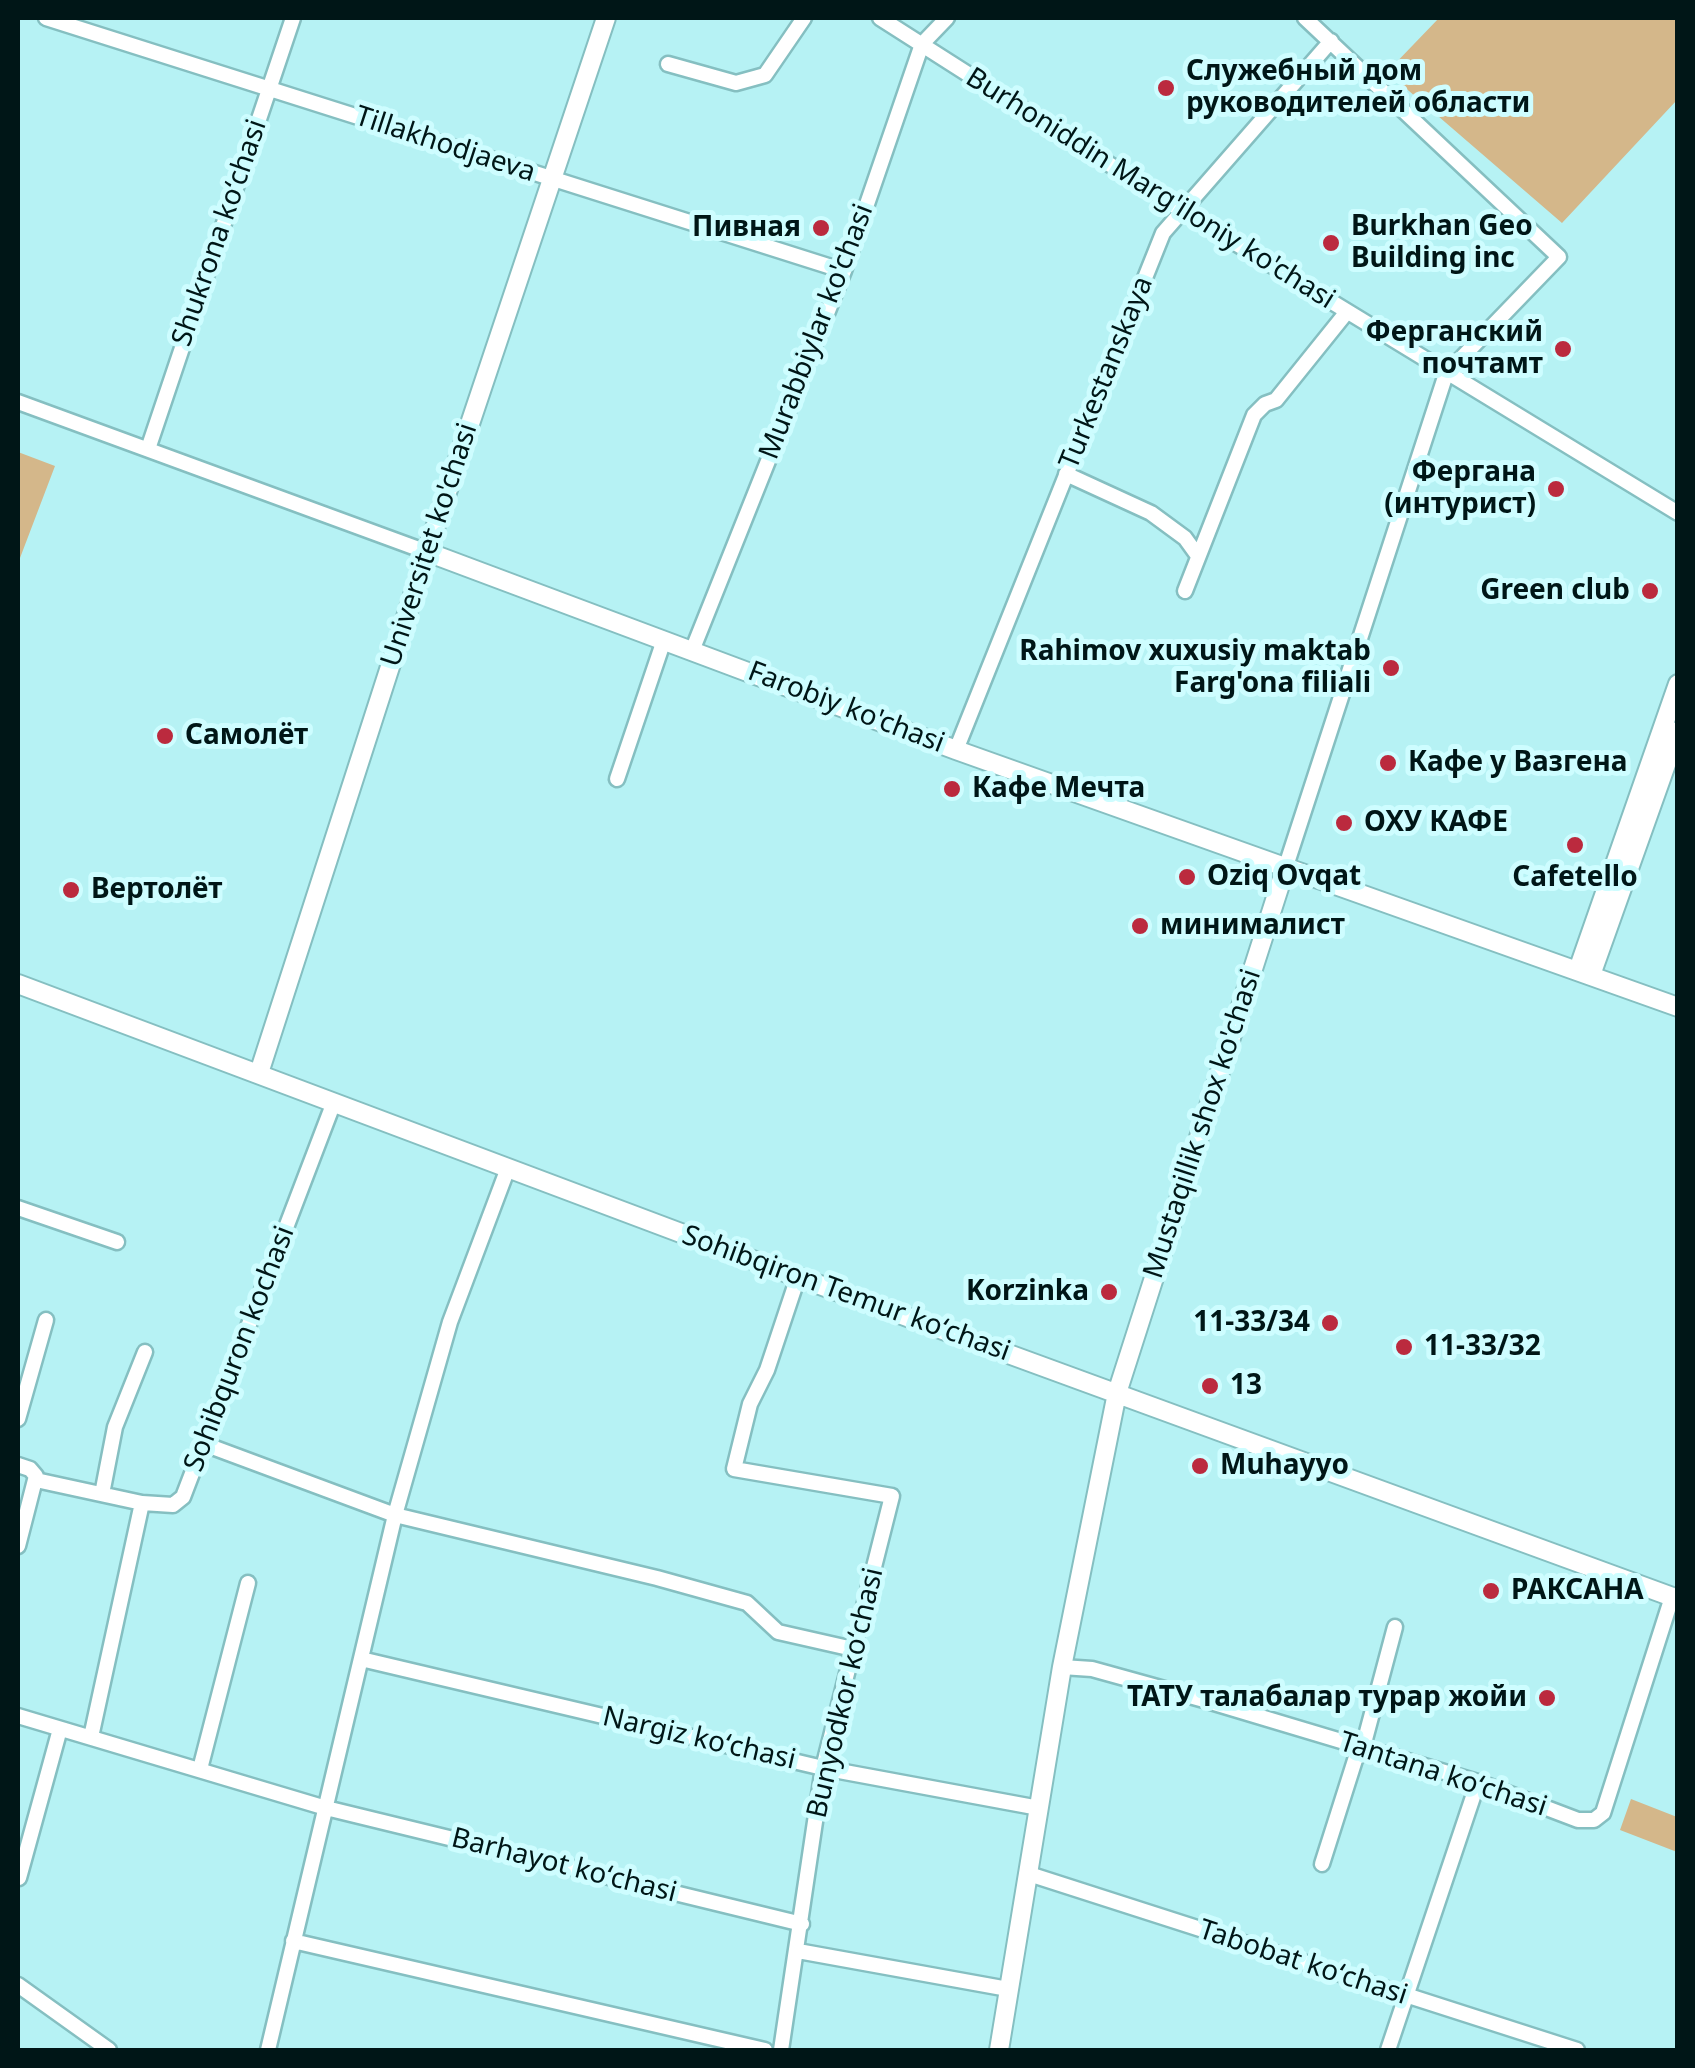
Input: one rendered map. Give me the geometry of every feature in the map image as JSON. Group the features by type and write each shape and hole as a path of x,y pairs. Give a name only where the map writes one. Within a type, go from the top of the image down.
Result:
{"main road":[{"name":"Universitet ko'chasi","path":"258,1074 606,18"},
{"name":"Farobiy ko'chasi","path":"427,552 956,750 1678,1007"},
{"path":"1584,972 1678,684"},
{"path":"1584,972 1678,730"},
{"name":"Mustaqillik shox ko'chasi","path":"998,2050 1062,1667 1117,1393 1286,866"},
{"name":"Sohibqiron Temur koʻchasi","path":"18,984 798,1278 1675,1598"}],"street":[{"name":"Tillakhodjaeva","path":"46,18 844,272"},
{"name":"Shukrona koʻchasi","path":"148,449 292,18"},
{"path":"668,64 736,84 765,76 804,18"},
{"name":"Burhoniddin Marg'iloniy ko'chasi","path":"880,18 1346,313 1678,513"},
{"name":"Murabbiylar ko'chasi","path":"692,651 844,272 922,44 946,18"},
{"path":"1304,18 1331,41"},
{"name":"Turkestanskaya","path":"956,750 1163,233 1331,41"},
{"name":"Mustaqillik shox ko'chasi","path":"1286,866 1446,374 1559,257 1331,41"},
{"path":"1184,591 1254,414 1276,400 1346,313"},
{"name":"Farobiy ko'chasi","path":"18,402 427,552"},
{"path":"1066,474 1152,513 1185,538 1198,556"},
{"path":"617,779 664,640"},
{"name":"Sohibquron kochasi","path":"142,1502 180,1503 334,1102"},
{"path":"268,2050 395,1515 450,1322 508,1168"},
{"path":"18,1208 117,1242"},
{"name":"Bunyodkor koʻchasi","path":"781,2050 823,1768 892,1496 734,1468 750,1404 767,1370 798,1278"},
{"path":"18,1414 46,1320"},
{"path":"102,1494 115,1426 145,1352"},
{"path":"204,1444 395,1515 742,1601 778,1632 853,1650"},
{"path":"18,1465 30,1470 36,1480 18,1546"},
{"path":"36,1480 142,1502 91,1736"},
{"path":"200,1769 248,1583"},
{"name":"Tantana koʻchasi","path":"1062,1667 1092,1668 1478,1782 1578,1820 1594,1820 1602,1813 1675,1598"},
{"path":"1322,1864 1355,1760 1363,1747 1395,1628"},
{"name":"Nargiz koʻchasi","path":"361,1659 823,1768 1039,1808"},
{"name":"Barhayot koʻchasi","path":"18,1716 326,1808 802,1924"},
{"path":"19,1878 60,1728"},
{"path":"1388,2050 1478,1782"},
{"name":"Tabobat koʻchasi","path":"1029,1874 1577,2050"},
{"path":"293,1942 765,2050"},
{"path":"798,1950 1008,1989"},
{"path":"18,1985 110,2050"}],"shaded area":[{"path":"1439,18 1677,18 1677,100 1562,223 1387,72"},
{"path":"18,452 55,466 20,558 18,557"},
{"path":"1631,1799 1677,1817 1677,1852 1620,1830"}],"place":[{"name":"Служебный дом руководителей области","path":"1166,88"},
{"name":"Пивная","path":"821,228"},
{"name":"Burkhan Geo Building inc","path":"1331,243"},
{"name":"Ферганский почтамт","path":"1563,349"},
{"name":"Фергана (интурист)","path":"1556,489"},
{"name":"Green club","path":"1650,591"},
{"name":"Rahimov xuxusiy maktab Farg'ona filiali","path":"1391,668"},
{"name":"Самолёт","path":"165,736"},
{"name":"Кафе у Вазгена","path":"1388,763"},
{"name":"Кафе Мечта","path":"952,789"},
{"name":"ОХУ КАФЕ","path":"1344,823"},
{"name":"Cafetello","path":"1575,845"},
{"name":"Oziq Ovqat","path":"1187,877"},
{"name":"Вертолёт","path":"71,890"},
{"name":"минималист","path":"1140,926"},
{"name":"Korzinka","path":"1109,1292"},
{"name":"11-33/34","path":"1330,1323"},
{"name":"11-33/32","path":"1404,1347"},
{"name":"13","path":"1210,1386"},
{"name":"Muhayyo","path":"1200,1466"},
{"name":"РАКСАНА","path":"1491,1591"},
{"name":"ТАТУ талабалар турар жойи","path":"1547,1698"}]}
